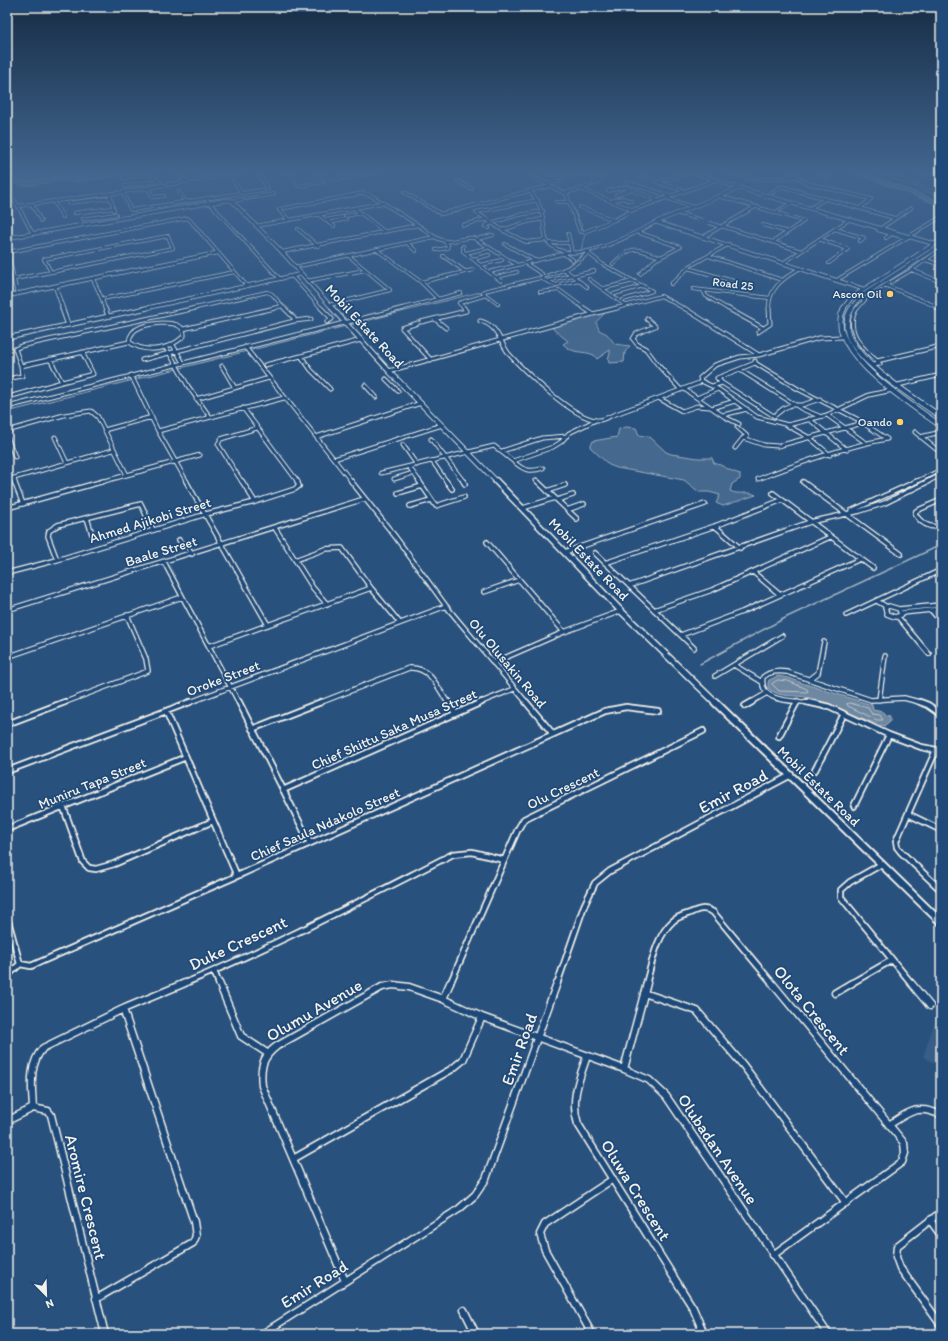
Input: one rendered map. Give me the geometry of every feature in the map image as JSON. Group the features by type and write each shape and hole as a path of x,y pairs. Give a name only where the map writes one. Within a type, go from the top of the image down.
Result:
{"highway":[{"path":"941,240 938,250 863,288 850,298 842,310 839,324 842,337 853,354 870,371 893,390 941,426"},
{"path":"941,245 938,250 865,293 850,309 846,322 848,333 859,352 872,365 941,416"},
{"path":"870,371 878,370"}],"main road":[{"name":"Mobil Estate Road","path":"265,235 389,371 621,611 675,665 792,775 941,922"}],"street":[{"path":"7,238 28,235"},
{"path":"17,294 8,252 100,235"},
{"path":"202,235 247,286"},
{"path":"239,235 280,279"},
{"path":"305,235 318,246"},
{"path":"282,252 373,235"},
{"path":"431,235 445,242 467,238 477,239 493,235"},
{"path":"511,235 526,242 546,240"},
{"path":"545,235 546,240 549,243 573,260"},
{"path":"568,235 572,253"},
{"path":"498,304 482,291 540,278 565,270 588,252 631,235"},
{"path":"640,274 660,257 677,249 679,246 645,235"},
{"path":"696,235 863,288"},
{"path":"704,237 708,235"},
{"path":"749,235 801,251"},
{"path":"773,242 784,235"},
{"path":"784,263 826,235"},
{"path":"853,235 868,238"},
{"path":"886,238 891,235"},
{"path":"895,235 908,237"},
{"path":"872,365 880,364 862,348 856,340 852,331 852,316 859,304 884,284 912,270 938,250 899,235"},
{"path":"784,263 837,280 912,235"},
{"path":"14,279 89,265 173,248 168,236 44,259 51,272"},
{"path":"295,267 434,237"},
{"path":"860,241 864,238"},
{"path":"477,239 517,265"},
{"path":"819,239 848,249 828,263"},
{"path":"436,250 447,248 448,245 445,242"},
{"path":"407,243 416,251"},
{"path":"549,243 570,243"},
{"path":"505,244 536,261"},
{"path":"671,284 688,268 728,244"},
{"path":"463,246 462,249 466,253 501,281"},
{"path":"466,253 487,248"},
{"path":"613,264 626,252 633,249 660,257"},
{"path":"376,250 421,282 438,299"},
{"path":"490,272 566,254 588,252 598,262 652,291 623,300"},
{"path":"7,296 217,253"},
{"path":"473,259 489,255"},
{"path":"328,305 390,290 349,256"},
{"path":"443,256 466,272"},
{"path":"709,256 782,280"},
{"path":"481,264 502,260"},
{"path":"926,260 941,265"},
{"path":"525,263 542,274"},
{"path":"688,268 733,281"},
{"path":"758,332 770,324 768,304 777,285 800,268"},
{"path":"307,281 365,270"},
{"path":"421,282 473,270"},
{"path":"565,270 587,287"},
{"path":"912,270 941,282"},
{"path":"547,282 594,271"},
{"path":"102,299 234,272"},
{"path":"497,277 517,272"},
{"path":"7,338 302,274"},
{"path":"292,276 332,319 327,322"},
{"path":"540,278 556,285 578,280"},
{"path":"93,279 108,316"},
{"path":"589,279 625,306"},
{"path":"605,288 633,281"},
{"path":"884,284 933,305 941,310"},
{"path":"55,286 68,325"},
{"path":"614,294 643,286"},
{"name":"Road 25","path":"694,288 770,298"},
{"path":"540,292 552,289 559,290 593,314"},
{"path":"703,290 706,296 763,328"},
{"path":"7,379 22,376 21,366 15,349 21,346 267,292 272,294 294,318 294,321"},
{"path":"7,407 131,375 177,368 183,363 247,350 461,293"},
{"path":"431,360 402,328 466,311 458,303 486,295"},
{"path":"389,371 657,296 664,296 759,356"},
{"path":"933,305 941,302"},
{"path":"129,342 131,333 148,325 171,324 183,329 282,306"},
{"path":"142,360 294,321 311,319"},
{"path":"435,319 446,328"},
{"path":"647,319 655,326 636,334 633,339 637,344 646,349 658,365 683,390 699,397 738,425 747,436 743,438 734,448"},
{"path":"480,321 493,326 502,339 506,350 527,373 577,413 597,420"},
{"path":"21,366 129,342 132,345 145,349 165,347 181,340 185,332 183,329"},
{"path":"701,381 700,378 711,367 740,358 759,356 819,338 842,337"},
{"path":"265,365 361,340"},
{"path":"172,345 183,363"},
{"path":"877,361 941,346"},
{"path":"165,347 170,353 177,368 196,399 210,417"},
{"name":"Olu Olusakin Road","path":"247,350 394,535 446,606 553,734"},
{"path":"12,396 93,374 82,352"},
{"path":"301,356 311,370 330,390"},
{"path":"750,357 756,361 755,363 798,389 839,409 887,439 866,443 758,478"},
{"path":"50,359 62,382"},
{"path":"755,363 717,378 722,383 774,416 784,408 820,400"},
{"path":"222,366 235,388"},
{"path":"740,370 796,405 820,416"},
{"path":"131,375 158,431 268,625"},
{"path":"898,385 941,375"},
{"path":"196,399 269,378"},
{"path":"386,379 398,391"},
{"path":"513,461 561,442 581,426 660,399 701,381"},
{"path":"701,381 718,389 762,420 788,426 810,438 830,455"},
{"path":"712,386 722,383"},
{"path":"366,385 376,397"},
{"path":"699,397 718,389"},
{"path":"788,426 827,415 869,395 893,390"},
{"path":"158,431 284,398"},
{"path":"660,399 682,411 697,406 712,407 735,401"},
{"path":"316,437 421,403"},
{"path":"243,408 257,428 221,439 218,444 255,502"},
{"path":"723,415 747,409"},
{"path":"7,431 90,410 95,413 127,475"},
{"path":"827,415 866,443"},
{"path":"104,430 152,417"},
{"path":"809,419 847,450"},
{"path":"743,438 764,445 778,446 863,423"},
{"path":"334,459 442,425"},
{"name":"Ahmed Ajikobi Street","path":"7,573 57,560 206,514 255,502 295,489 299,486 298,482 257,428"},
{"path":"915,432 941,453"},
{"path":"920,437 941,432"},
{"path":"502,451 541,436 567,436"},
{"path":"7,437 15,457"},
{"path":"55,438 67,463"},
{"path":"431,439 466,484"},
{"path":"403,445 417,464"},
{"path":"381,473 494,446 524,470 536,470 543,468"},
{"path":"7,480 113,450"},
{"path":"7,508 200,455"},
{"path":"432,461 452,489"},
{"path":"408,467 436,506 464,497"},
{"path":"845,513 877,500 941,470"},
{"path":"394,479 413,473"},
{"path":"629,586 810,522 845,513 860,511 885,503 941,475"},
{"path":"13,478 23,504"},
{"path":"536,480 577,520"},
{"path":"803,482 901,554"},
{"path":"548,491 565,485"},
{"path":"398,493 422,486"},
{"path":"907,486 912,490"},
{"path":"773,493 873,568"},
{"path":"523,508 573,495"},
{"name":"Baale Street","path":"9,609 192,554 364,499"},
{"path":"410,506 431,500"},
{"path":"605,563 716,526 782,500"},
{"path":"941,500 916,511 915,514 933,528 941,526"},
{"path":"57,560 48,536 49,531 58,525 141,504 153,530"},
{"path":"567,510 584,504"},
{"path":"565,552 705,504"},
{"path":"87,518 92,534"},
{"path":"716,526 740,548"},
{"path":"275,528 313,588 327,604"},
{"path":"654,610 712,590 830,537"},
{"path":"179,540 182,544 188,545 192,554"},
{"path":"487,542 564,632"},
{"path":"295,560 330,547 342,548 371,588 400,623"},
{"path":"595,553 694,648"},
{"path":"681,635 742,612 779,594 860,559"},
{"path":"164,562 232,687 310,843"},
{"path":"846,616 939,571"},
{"path":"753,572 779,594"},
{"path":"484,592 518,580"},
{"path":"209,646 371,588"},
{"path":"7,596 9,609"},
{"path":"7,657 182,597"},
{"path":"877,601 887,607 894,607 900,611 941,609"},
{"path":"900,611 941,605"},
{"name":"Oroke Street","path":"7,771 446,606"},
{"path":"887,607 885,610 887,614 898,617 929,654"},
{"path":"931,610 941,622"},
{"path":"493,663 564,632 621,611"},
{"path":"898,617 900,611"},
{"path":"7,724 148,671 149,669 146,659 127,615"},
{"path":"716,676 782,636"},
{"path":"809,680 818,673 824,642"},
{"path":"879,700 885,656"},
{"path":"734,664 762,682 767,693 775,699 816,703 889,735 921,747 939,751 896,841 897,847 941,890"},
{"path":"252,729 409,668 418,667 424,669 428,673 455,713"},
{"path":"762,682 763,678 768,673 778,671 788,672 871,700 904,698 921,702 941,714"},
{"name":"Chief Shittu Saka Musa Street","path":"283,790 455,713 514,689"},
{"path":"745,706 767,693"},
{"path":"779,736 798,701"},
{"name":"Chief Saula Ndakolo Street","path":"20,964 31,966 237,876 613,708 628,707 640,708 648,711 658,711"},
{"path":"166,711 237,876"},
{"path":"815,770 844,714"},
{"name":"Olu Crescent","path":"443,999 504,860 524,819 703,731"},
{"path":"854,806 889,735"},
{"name":"Muniru Tapa Street","path":"7,829 186,757"},
{"name":"Emir Road","path":"262,1334 459,1209 475,1194 486,1179 538,1038 584,906 595,883 610,871 792,775"},
{"path":"63,806 83,862 90,868 96,869 127,858 213,821"},
{"path":"908,814 941,830"},
{"name":"Duke Crescent","path":"33,1108 34,1061 38,1053 43,1048 123,1009 214,971 453,854 464,850 477,852 504,860"},
{"path":"882,864 850,882 841,890 841,897 930,1006"},
{"name":"Olota Crescent","path":"624,1069 655,951 665,929 674,920 696,910 705,908 713,912 904,1143 906,1154 902,1162 773,1255"},
{"path":"7,917 20,964 7,976"},
{"path":"835,993 892,960"},
{"path":"214,971 237,1028 242,1036 267,1053"},
{"name":"Olumu Avenue","path":"345,1281 262,1086 260,1070 267,1053 382,987 393,985 410,987 443,999 482,1017 538,1038"},
{"path":"644,993 697,1011 736,1056 846,1203"},
{"path":"96,1299 193,1243 196,1236 194,1222 123,1009"},
{"path":"293,1159 452,1069 462,1060 482,1017"},
{"name":"Olubadan Avenue","path":"538,1038 624,1069 649,1080 666,1096 828,1334"},
{"name":"Oluwa Crescent","path":"587,1056 577,1085 573,1106 574,1115 578,1124 693,1308 702,1329 701,1334"},
{"path":"7,1120 33,1108"},
{"name":"Aromire Crescent","path":"33,1108 48,1110 51,1115 105,1334"},
{"path":"889,1125 915,1109 929,1109 941,1115"},
{"path":"592,1334 545,1250 540,1234 545,1224 613,1179"},
{"path":"941,1212 897,1246 896,1257 900,1268 941,1325"},
{"path":"930,1220 941,1235"},
{"path":"464,1310 476,1334"}],"shaded area":[{"path":"606,312 596,322 599,330 607,334 615,344 630,346 625,352 624,362 609,363 608,358 610,350 597,359 594,355 571,350 563,344 568,341 553,329 553,327 562,323"},
{"path":"626,427 636,428 639,435 650,437 666,452 671,454 698,458 712,458 714,463 740,474 740,479 732,484 730,491 756,495 723,506 716,503 720,495 709,492 699,492 684,480 617,468 609,465 590,447 593,441 617,437 619,429"},
{"path":"941,1002 941,1067 923,1057"}],"water":[{"path":"778,676 789,678 872,705 873,710 883,712 885,715 890,716 890,721 884,726 819,701 804,697 778,694 768,688 768,683 769,680"}],"waterway":[{"path":"581,250 585,235"},
{"path":"566,267 583,254"},
{"path":"7,412 484,291"},
{"path":"700,664 787,617 941,545"}],"place":[{"name":"Ascon Oil","path":"890,294"},
{"name":"Oando","path":"900,422"}]}
